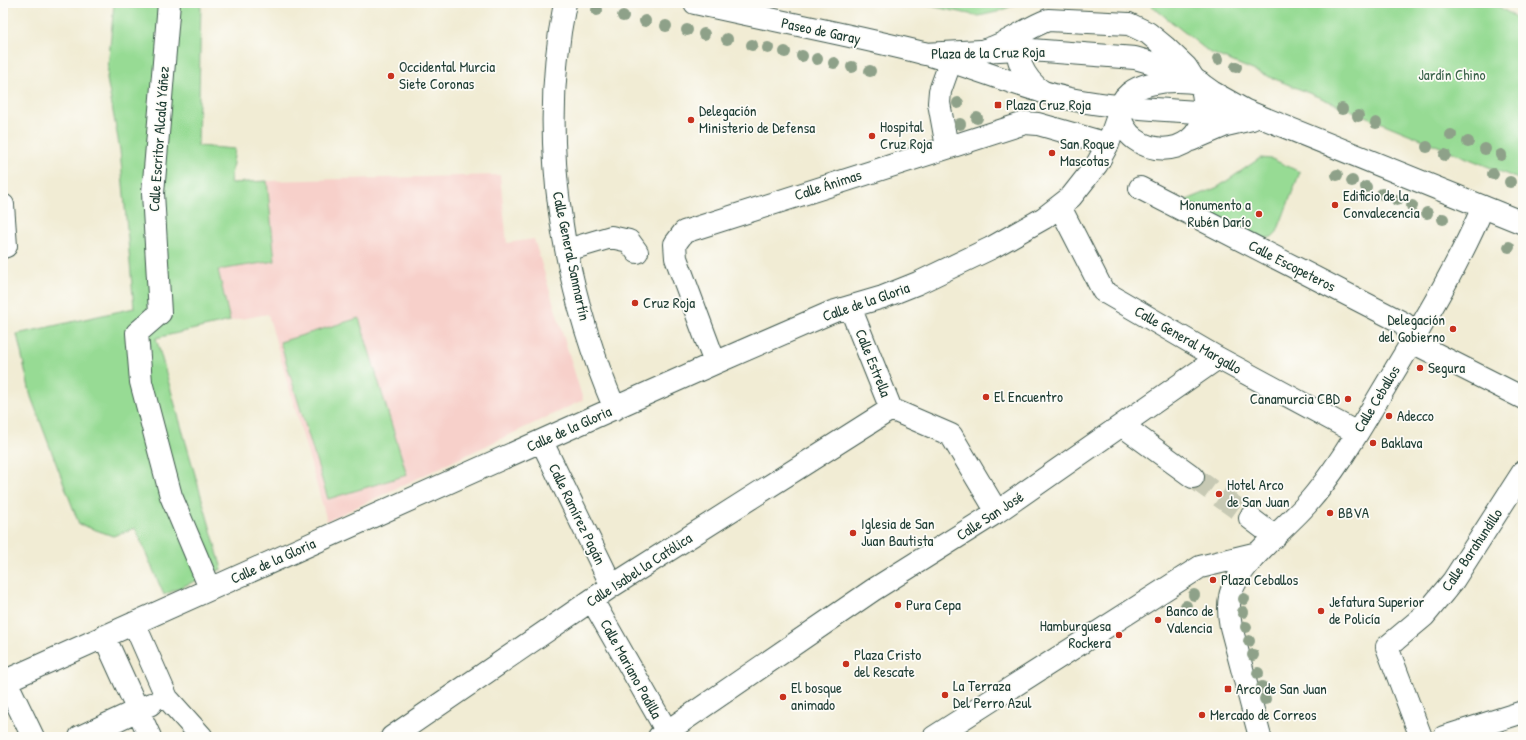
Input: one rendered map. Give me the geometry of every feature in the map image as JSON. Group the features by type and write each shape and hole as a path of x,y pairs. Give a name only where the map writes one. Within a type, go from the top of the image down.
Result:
{"street":[{"name":"Calle Escritor Alcalá Yáñez","path":"169,3 153,193 160,313 137,333 141,382 171,496 210,588"},
{"name":"Calle General Sanmartín","path":"565,3 558,46 556,78 555,148 560,217 583,320 605,386 615,408"},
{"name":"Paseo de Garay","path":"695,3 924,54"},
{"path":"1043,92 1036,87 1027,76 1020,62 1022,40 1039,23 1054,20 1128,24 1148,33 1165,47 1186,67 1196,81 1204,96 1204,112 1199,130 1191,140"},
{"name":"Plaza de la Cruz Roja","path":"924,54 980,51 1022,40 1135,58 1184,72 1235,105 1265,120"},
{"name":"Plaza de la Cruz Roja","path":"924,54 1043,92 1120,110 1204,112 1265,120"},
{"path":"947,147 939,103 940,91 950,62"},
{"name":"Plaza de la Cruz Roja","path":"1108,144 1120,110 1132,92 1146,84 1196,81"},
{"path":"1120,110 1124,128 1134,140 1147,146 1172,148 1187,143 1226,124 1265,120 1523,223"},
{"name":"Calle Ánimas","path":"715,364 676,258 675,244 684,232 1025,122 1038,124 1108,144"},
{"name":"Calle de la Gloria","path":"5,682 134,622 832,312 883,297 946,270 991,248 1060,207 1071,198 1083,183 1102,158 1108,144"},
{"name":"Calle Escopeteros","path":"1140,188 1405,324 1412,342"},
{"path":"3,205 6,246 3,247"},
{"name":"Calle General Margallo","path":"1060,207 1103,291 1218,358 1357,433"},
{"name":"Calle Ceballos","path":"1258,553 1315,494 1357,433 1412,342 1460,257 1483,207"},
{"path":"567,250 611,237 629,241 636,252"},
{"name":"Calle Estrella","path":"850,307 891,409 951,435 997,512"},
{"path":"1412,342 1523,398"},
{"name":"Calle San José","path":"665,735 873,590 997,512 1123,426 1218,358"},
{"name":"Calle Isabel la Católica","path":"392,737 612,586 891,409"},
{"path":"1123,426 1193,477"},
{"name":"Calle Ramírez Pagán","path":"542,442 612,586"},
{"name":"Calle Barahundillo","path":"1421,737 1387,647 1424,616 1453,581 1521,483"},
{"path":"1250,518 1275,537"},
{"path":"1258,553 1234,584 1230,596 1229,611 1231,627 1260,737"},
{"path":"947,733 1200,567 1258,553"},
{"name":"Calle Mariano Padilla","path":"592,600 665,735"},
{"path":"134,622 167,698 202,737"},
{"path":"104,636 150,737"},
{"path":"5,682 33,737"},
{"path":"80,737 167,698"},
{"path":"1444,737 1523,712"}],"shaded area":[{"path":"500,175 507,243 534,239 583,400 327,521 268,314 230,321 217,270 275,261 267,181"}],"green space":[{"path":"114,3 201,3 198,146 235,149 230,183 267,181 275,261 218,270 230,321 156,338 222,569 164,595 135,528 113,536 79,524 31,397 17,334 134,308 120,150 107,79"},
{"path":"915,3 1019,3 997,12 979,16"},
{"name":"Jardín Chino","path":"1148,3 1493,3 1523,22 1523,181 1209,52"},
{"path":"1260,158 1272,159 1300,172 1277,232 1272,237 1261,239 1182,202 1218,187"},
{"path":"359,318 407,475 328,499 280,342"}],"tunnel":[{"path":"1193,477 1250,518"}],"place":[{"name":"Occidental Murcia Siete Coronas","path":"391,76"},
{"name":"Plaza Cruz Roja","path":"998,105"},
{"name":"Delegación Ministerio de Defensa","path":"691,120"},
{"name":"Hospital Cruz Roja","path":"872,136"},
{"name":"San Roque Mascotas","path":"1052,153"},
{"name":"Edificio de la Convalecencia","path":"1335,205"},
{"name":"Monumento a Rubén Darío","path":"1259,214"},
{"name":"Cruz Roja","path":"635,303"},
{"name":"Delegación del Gobierno","path":"1453,329"},
{"name":"Segura","path":"1420,368"},
{"name":"El Encuentro","path":"986,397"},
{"name":"Canamurcia CBD","path":"1348,399"},
{"name":"Adecco","path":"1389,416"},
{"name":"Baklava","path":"1373,443"},
{"name":"Hotel Arco de San Juan","path":"1219,494"},
{"name":"BBVA","path":"1330,513"},
{"name":"Iglesia de San Juan Bautista","path":"853,533"},
{"name":"Plaza Ceballos","path":"1213,580"},
{"name":"Pura Cepa","path":"898,605"},
{"name":"Jefatura Superior de Policía","path":"1321,611"},
{"name":"Banco de Valencia","path":"1158,620"},
{"name":"Hamburguesa Rockera","path":"1119,635"},
{"name":"Plaza Cristo del Rescate","path":"846,664"},
{"name":"Arco de San Juan","path":"1228,689"},
{"name":"La Terraza Del Perro Azul","path":"945,695"},
{"name":"El bosque animado","path":"783,697"},
{"name":"Mercado de Correos","path":"1202,715"}]}
